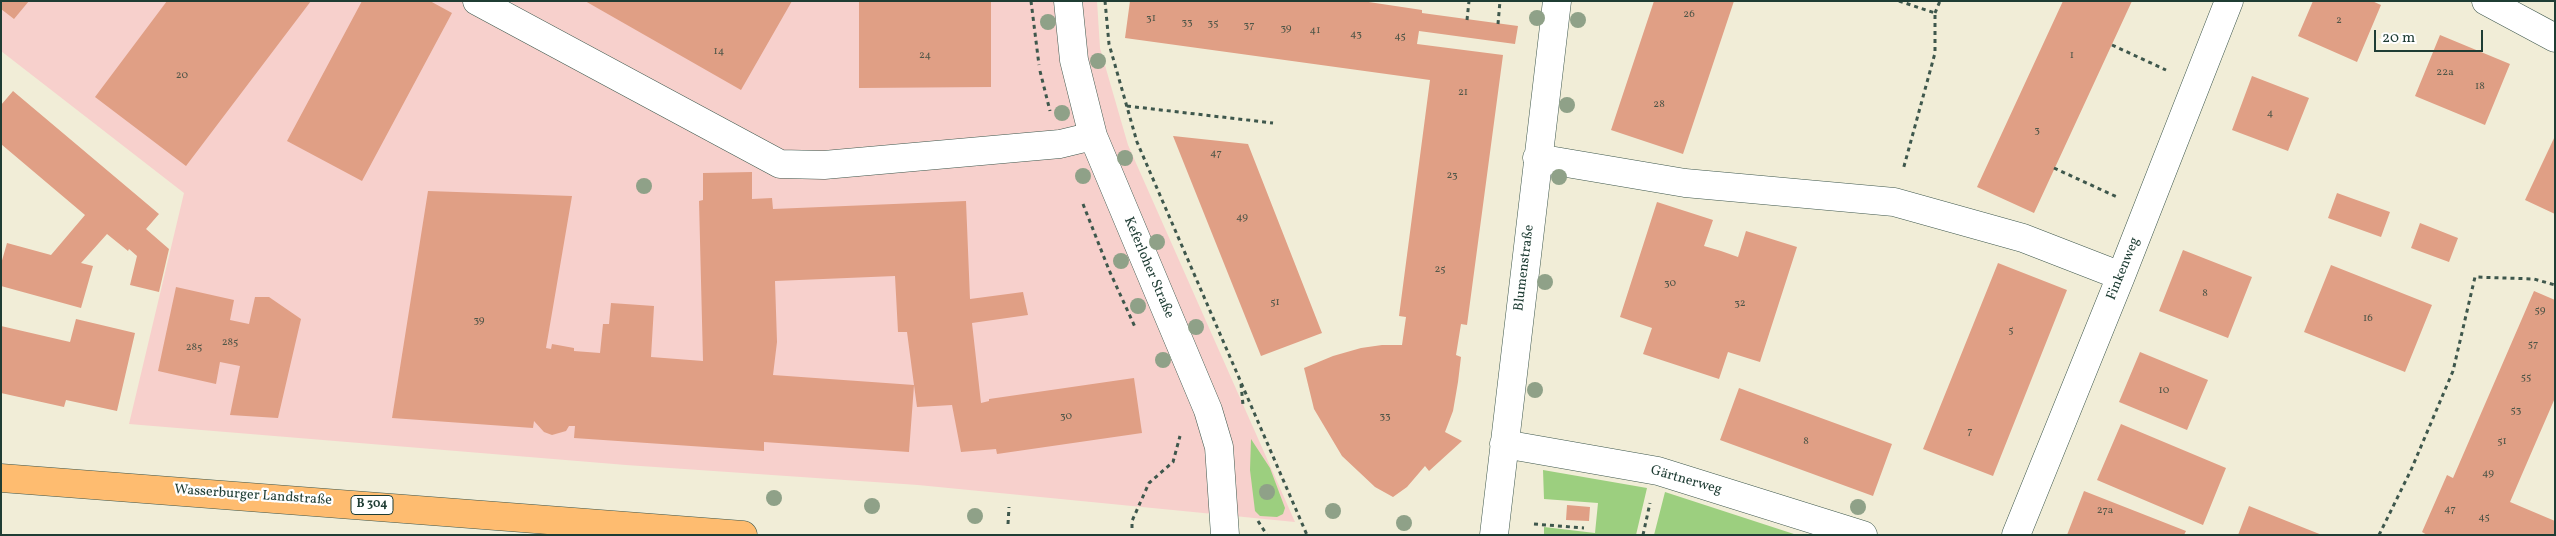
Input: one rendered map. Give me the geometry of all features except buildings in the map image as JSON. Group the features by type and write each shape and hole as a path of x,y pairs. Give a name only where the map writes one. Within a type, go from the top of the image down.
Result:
{"main road":[{"name":"Wasserburger Landstraße","path":"1,478 743,535"}],"street":[{"path":"477,1 780,164 824,166 1060,144 1093,136"},
{"name":"Keferloher Straße","path":"1068,1 1074,60 1093,136 1208,410 1219,447 1225,535"},
{"name":"Blumenstraße","path":"1494,535 1557,1"},
{"name":"Finkenweg","path":"2016,535 2121,276 2229,1"},
{"path":"2486,1 2555,38"},
{"path":"1537,158 1685,183 1894,202 2023,238 2121,276"},
{"name":"Gärtnerweg","path":"1504,444 1658,471 1863,535"}],"path":[{"path":"1031,1 1034,40 1044,88 1060,144"},
{"path":"1104,1 1109,44 1137,142 1307,535"},
{"path":"1467,20 1469,1"},
{"path":"1498,24 1500,1"},
{"path":"1899,1 1935,14"},
{"path":"1894,202 1935,53 1935,14 1940,1"},
{"path":"2112,45 2170,71"},
{"path":"1127,106 1273,123"},
{"path":"2054,168 2126,202"},
{"path":"1081,198 1109,270 1137,332"},
{"path":"2379,535 2411,470 2453,371 2475,277 2534,279 2555,285"},
{"path":"1132,528 1132,520 1149,483 1173,462 1180,439 1179,431"},
{"path":"1008,524 1009,507"},
{"path":"1534,524 1584,528"}],"shaded area":[{"path":"1,1 1097,1 1100,48 1128,145 1295,522 918,485 626,465 129,424 184,193 1,51"}],"green space":[{"path":"1251,439 1270,468 1285,508 1283,514 1277,517 1260,516 1255,511 1250,470"},
{"path":"1543,470 1647,488 1636,535 1544,535 1544,527 1595,533 1598,503 1544,499"},
{"path":"1665,492 1797,535 1654,535"}]}
